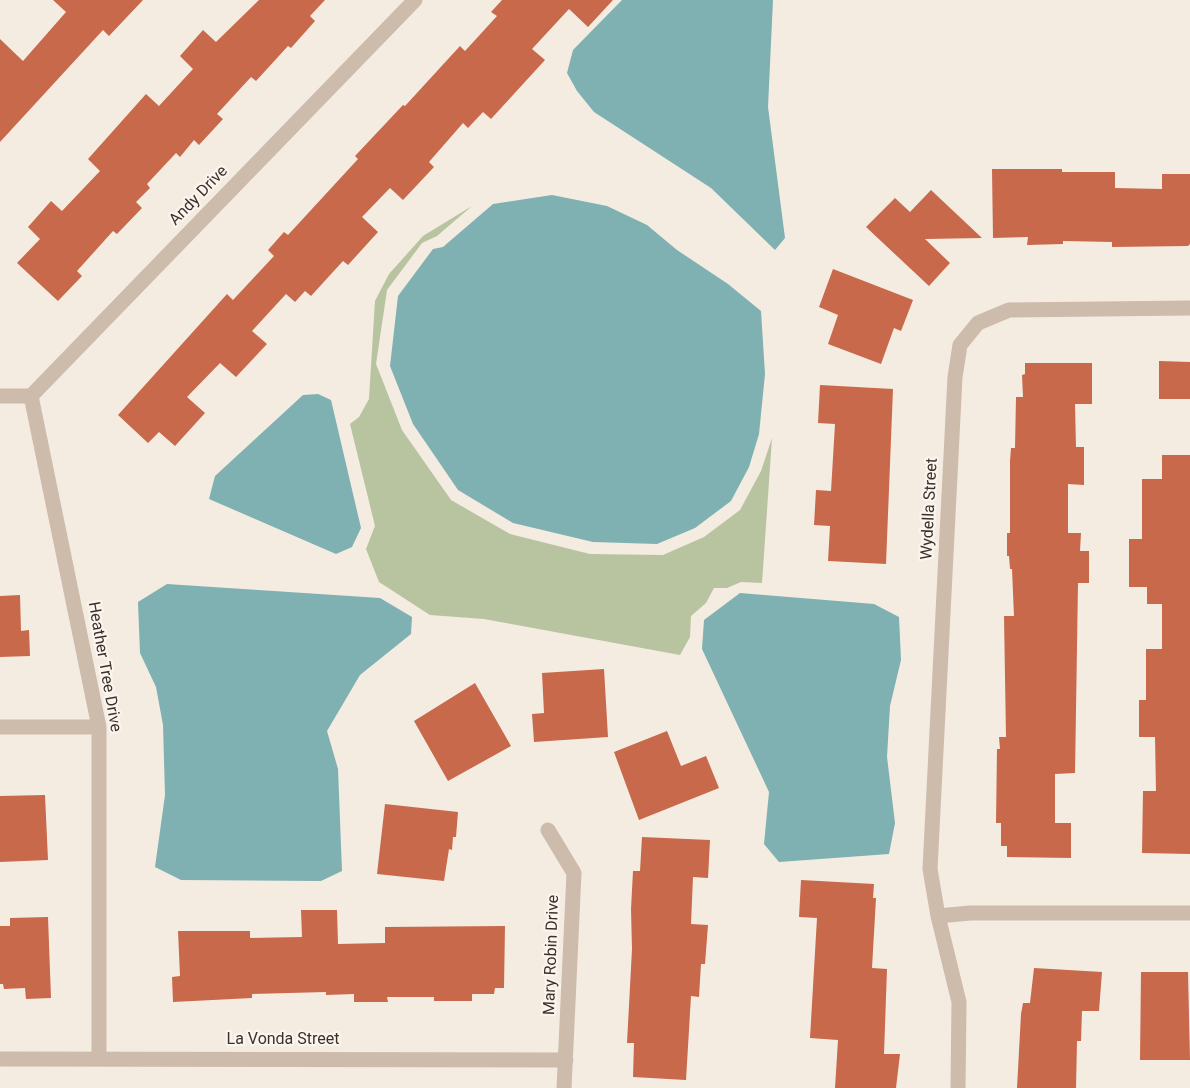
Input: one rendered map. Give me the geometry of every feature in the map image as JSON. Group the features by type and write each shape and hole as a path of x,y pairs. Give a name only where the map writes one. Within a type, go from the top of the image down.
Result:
{"street":[{"name":"Andy Drive","path":"31,396 415,0"},
{"name":"Wydella Street","path":"958,1088 959,1002 938,916 930,870 955,377 960,345 978,322 1009,310 1190,308"},
{"path":"0,396 31,396"},
{"name":"Heather Tree Drive","path":"31,396 99,727 99,1057"},
{"path":"0,727 99,727"},
{"name":"Mary Robin Drive","path":"548,830 574,873 564,1088"},
{"path":"938,916 1190,914"},
{"name":"La Vonda Street","path":"0,1059 99,1057 566,1060"}],"green space":[{"path":"472,206 437,236 422,243 387,290 376,364 402,430 451,500 510,534 590,554 663,555 704,537 740,510 761,471 772,438 762,583 741,582 727,588 714,588 706,603 691,616 690,637 680,655 484,619 430,615 379,582 366,549 375,526 350,424 359,417 369,399 375,301 389,274 423,236"}],"water":[{"path":"622,0 773,0 768,107 785,238 775,250 711,188 594,112 577,91 567,73 573,50"},
{"path":"552,195 607,206 647,225 677,250 728,284 761,311 765,374 759,434 749,467 731,501 695,528 657,544 593,542 513,523 458,490 413,424 390,366 398,296 433,249 443,247 493,204"},
{"path":"318,394 331,400 361,528 352,547 336,554 209,499 215,476 303,395"},
{"path":"167,584 380,598 412,617 411,634 360,675 327,731 338,769 342,871 321,881 181,880 155,867 165,795 163,725 156,687 140,653 138,602"},
{"path":"740,593 874,604 899,617 901,660 890,706 887,757 895,823 889,854 779,862 764,844 769,792 702,649 704,620"}],"building":[{"path":"53,0 143,0 109,36 103,30 0,142 0,39 23,61 66,12"},
{"path":"259,0 325,0 310,16 315,21 291,48 288,46 256,81 251,77 217,114 223,119 199,145 194,140 180,157 176,153 147,184 150,188 136,202 142,208 117,234 113,231 77,271 82,276 58,301 17,263 40,239 28,227 51,201 62,211 100,171 88,159 146,94 159,106 193,69 180,56 203,30 216,42"},
{"path":"502,0 613,0 588,27 569,9 532,49 545,60 491,119 483,112 468,128 463,123 429,162 434,167 403,200 390,188 362,217 378,232 348,265 343,261 311,296 305,291 295,302 286,294 252,331 267,344 236,377 220,363 187,397 205,413 175,446 159,432 148,443 118,415 227,294 233,300 274,256 268,250 284,232 288,235 358,159 355,156 403,105 405,106 460,46 465,51 497,16 491,12"},
{"path":"992,169 1115,172 1115,188 1162,189 1162,174 1190,174 1190,244 1188,246 1112,247 1112,242 1063,241 1063,244 1027,245 1028,237 993,238"},
{"path":"931,190 982,238 925,239 950,263 929,286 866,227 895,198 910,212"},
{"path":"833,269 913,300 901,331 894,328 881,364 828,344 838,315 819,307"},
{"path":"1159,361 1190,362 1190,399 1159,399"},
{"path":"1025,363 1092,363 1092,404 1075,404 1076,447 1084,447 1084,485 1068,484 1068,533 1081,533 1080,551 1089,551 1089,583 1078,583 1075,773 1055,774 1055,823 1071,823 1071,858 1007,857 1007,846 1001,846 1001,823 996,823 997,749 1000,749 999,737 1006,737 1004,616 1014,616 1012,569 1010,569 1009,556 1007,556 1007,533 1010,533 1010,461 1011,448 1015,448 1016,397 1023,397 1022,375 1025,374"},
{"path":"820,385 893,389 886,564 828,561 830,526 814,525 816,490 831,491 835,424 818,423"},
{"path":"1162,455 1190,455 1190,854 1142,853 1143,791 1156,791 1155,737 1139,737 1139,700 1146,700 1146,649 1162,649 1162,604 1147,604 1147,587 1129,587 1129,539 1142,539 1142,479 1162,479"},
{"path":"20,595 21,631 29,630 30,656 0,657 0,596"},
{"path":"604,669 608,737 534,742 532,714 544,713 542,673"},
{"path":"475,683 511,746 448,781 414,721"},
{"path":"667,731 681,766 706,756 719,788 639,820 614,752"},
{"path":"45,795 48,860 0,862 0,796"},
{"path":"385,804 458,812 456,837 453,837 452,850 449,849 444,881 377,874"},
{"path":"642,837 710,840 708,878 693,877 691,924 708,925 705,964 701,964 699,997 691,996 686,1080 633,1077 634,1043 627,1043 632,949 631,909 633,871 640,871"},
{"path":"801,880 874,884 873,898 876,898 872,968 887,969 884,1054 900,1054 896,1088 835,1088 838,1040 810,1038 817,918 799,917"},
{"path":"301,910 337,910 338,944 385,943 385,927 505,926 504,988 495,988 494,994 472,994 472,1001 434,1001 434,997 387,997 388,1002 354,1002 354,994 326,995 326,992 252,994 252,998 173,1002 172,977 180,976 178,931 250,931 250,938 302,937"},
{"path":"48,917 51,998 26,999 25,988 4,989 3,984 0,984 0,926 10,926 10,918"},
{"path":"1034,968 1102,972 1099,1011 1082,1011 1081,1041 1077,1041 1076,1088 1017,1088 1021,1014 1023,1003 1030,1003"},
{"path":"1141,972 1188,972 1190,1060 1140,1060"}]}
